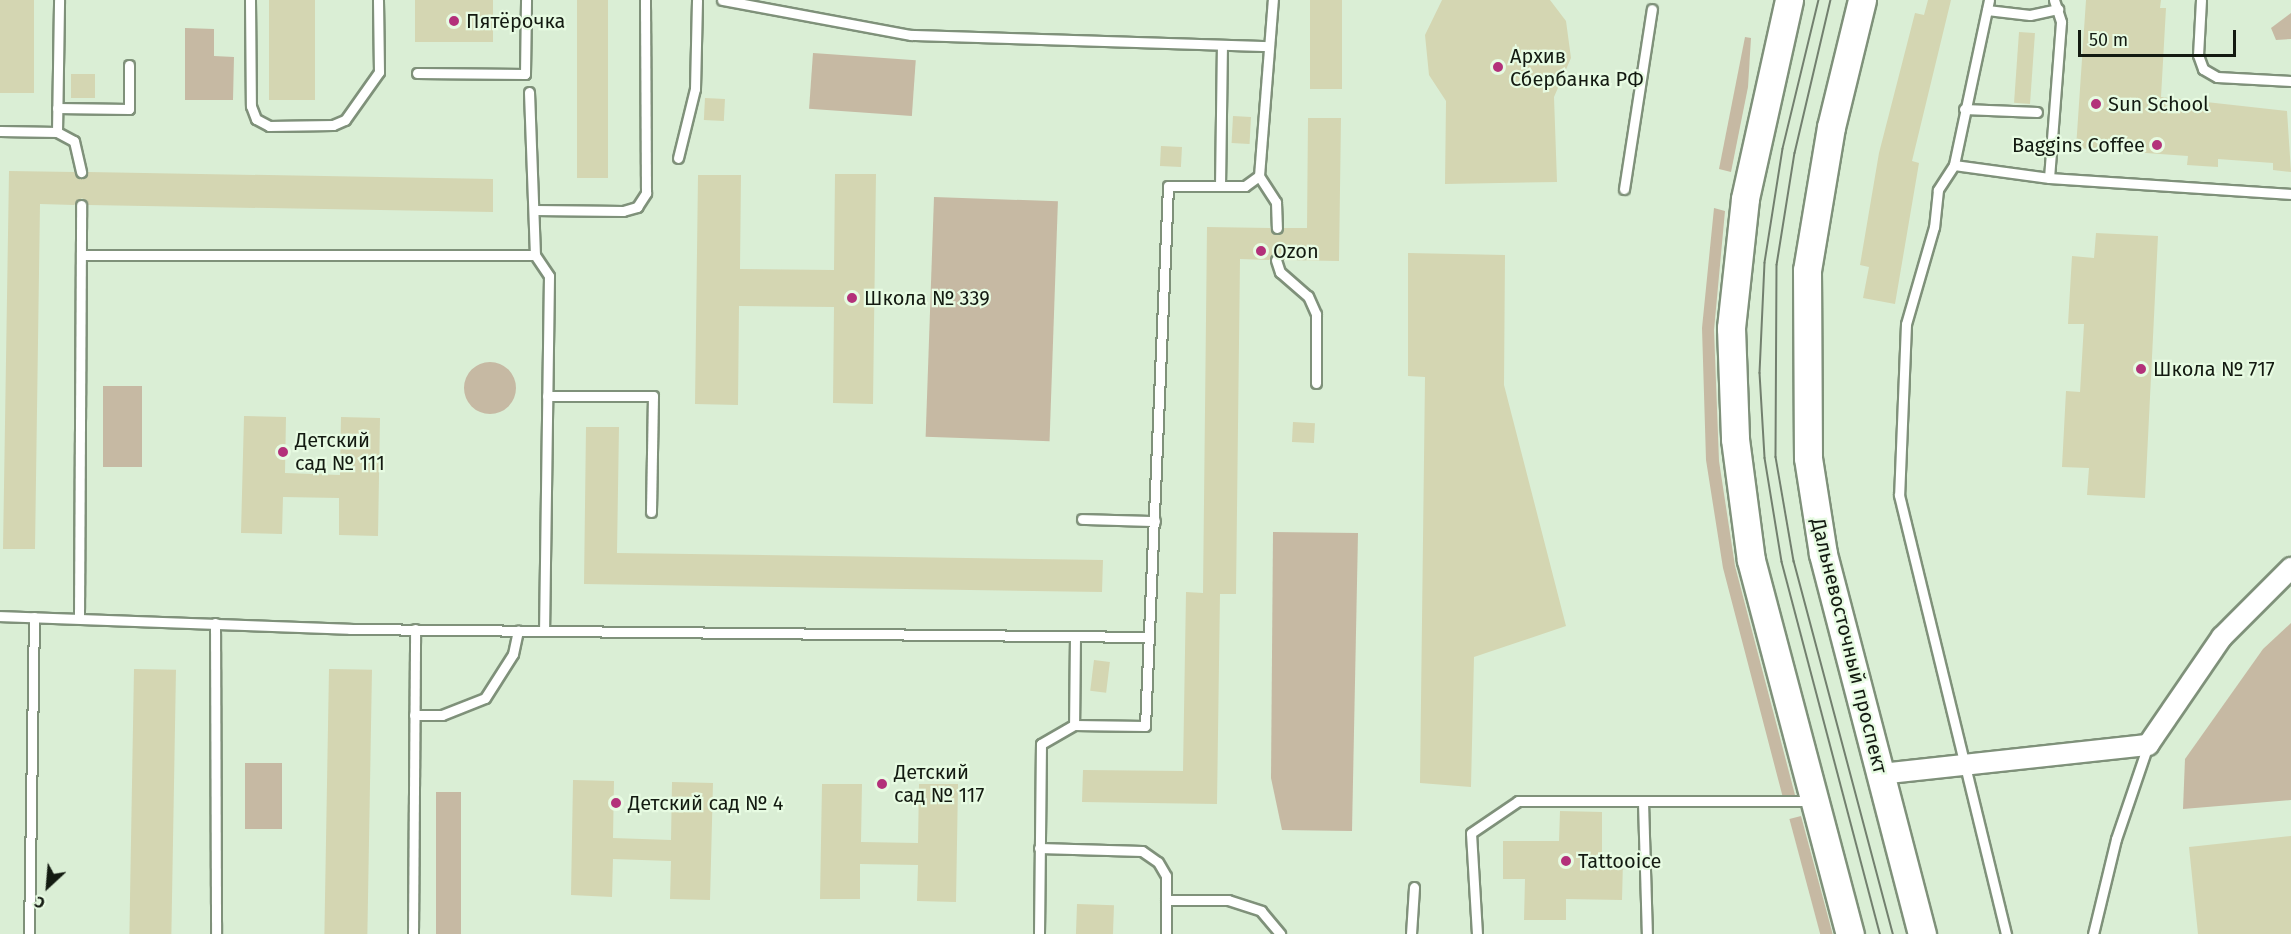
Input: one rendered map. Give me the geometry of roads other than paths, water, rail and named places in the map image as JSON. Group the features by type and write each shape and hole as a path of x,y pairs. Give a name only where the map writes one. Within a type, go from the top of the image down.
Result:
{"main road":[{"path":"1789,0 1745,199 1732,339 1735,439 1751,560 1850,934"},
{"name":"Дальневосточный проспект","path":"1862,0 1819,189 1807,270 1805,349 1808,458 1823,554 1922,934"}],"street":[{"path":"1880,774 1964,768 2148,745 2222,637 2291,568"}],"lane":[{"path":"57,132 58,0"},
{"path":"250,0 251,106 256,119 269,126 333,125 345,120 379,72 378,0"},
{"path":"417,73 525,74 526,0"},
{"path":"535,210 623,211 637,207 645,193 645,0"},
{"path":"678,158 695,89 697,0"},
{"path":"722,0 911,35 1266,46"},
{"path":"1273,0 1266,46 1259,176 1276,202 1277,228"},
{"path":"2201,0 2198,55 2204,69 2217,77 2291,81"},
{"path":"2006,934 1899,495 1906,324 1934,227 1938,190 1954,165 1964,109 1988,5 2030,15 2056,4 2049,178"},
{"path":"1624,189 1652,9"},
{"path":"1220,186 1222,45"},
{"path":"57,108 129,109 129,65"},
{"path":"529,92 536,255 549,276 544,631"},
{"path":"1964,109 2037,112"},
{"path":"0,131 57,132 74,141 81,172"},
{"path":"1954,165 2049,178 2291,194"},
{"path":"1039,934 1041,744 1074,725 1145,726 1168,186 1245,186 1259,176"},
{"path":"79,617 81,205"},
{"path":"81,255 536,255"},
{"path":"1276,260 1280,272 1308,296 1316,314 1316,383"},
{"path":"547,396 653,396 651,512"},
{"path":"1082,519 1155,521"},
{"path":"0,616 518,631 1149,637"},
{"path":"29,934 34,617"},
{"path":"215,623 216,934"},
{"path":"412,934 415,629"},
{"path":"414,716 450,713 485,698 513,654 518,631"},
{"path":"1074,725 1076,636"},
{"path":"2093,934 2116,839 2148,745"},
{"path":"1477,934 1472,833 1518,801 1815,801"},
{"path":"1643,802 1647,934"},
{"path":"1040,848 1142,851 1158,862 1166,876 1166,934"},
{"path":"1411,934 1414,887"},
{"path":"1166,900 1228,900 1261,911 1280,934"}],"tram line":[{"path":"1819,0 1783,149 1765,263 1760,373 1765,458 1782,562 1880,934"},
{"path":"1831,0 1795,153 1777,265 1776,457 1794,561 1893,934"}],"place":[{"name":"Пятёрочка","path":"454,21"},
{"name":"Архив Сбербанка РФ","path":"1498,67"},
{"name":"Sun School","path":"2096,104"},
{"name":"Baggins Coffee","path":"2157,145"},
{"name":"Ozon","path":"1261,251"},
{"name":"Школа № 339","path":"852,298"},
{"name":"Школа № 717","path":"2141,369"},
{"name":"Детский сад № 111","path":"283,452"},
{"name":"Детский сад № 117","path":"882,784"},
{"name":"Детский сад № 4","path":"616,803"},
{"name":"Tattooice","path":"1566,861"}]}
